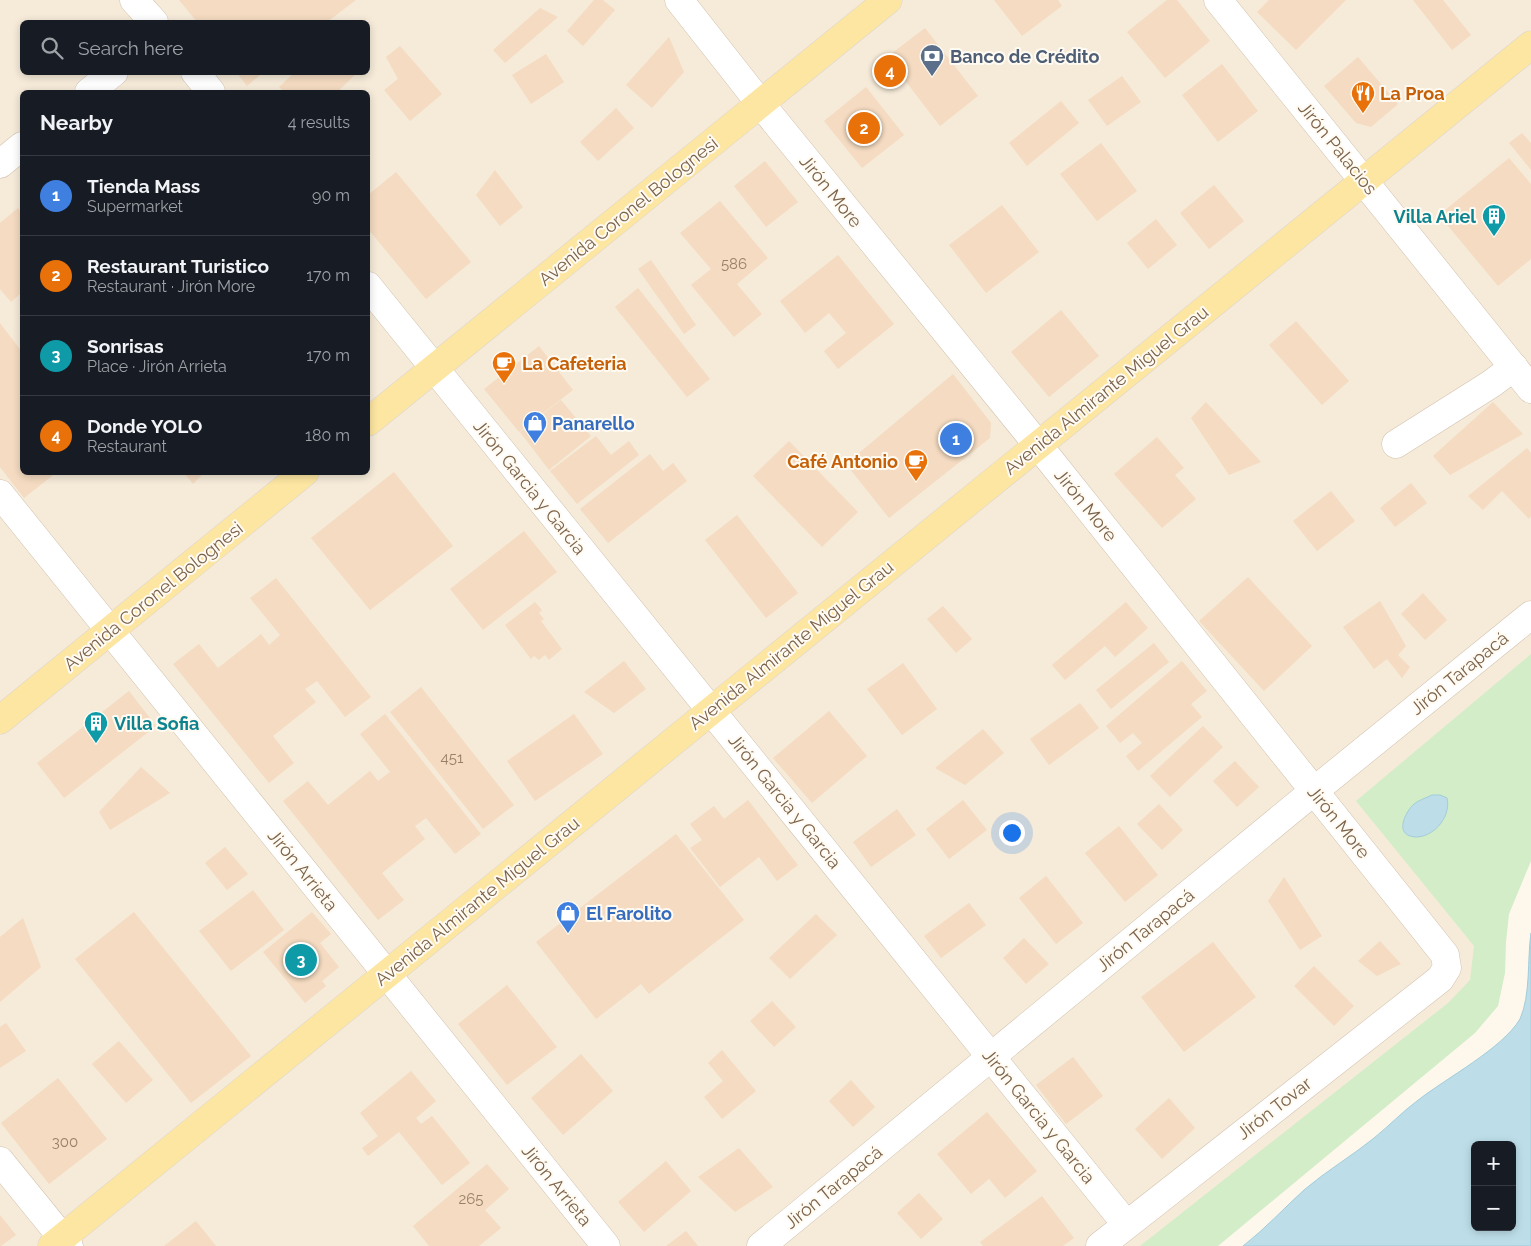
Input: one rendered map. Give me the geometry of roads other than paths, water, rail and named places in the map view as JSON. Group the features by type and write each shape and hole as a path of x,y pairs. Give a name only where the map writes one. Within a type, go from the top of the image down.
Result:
{"main road":[{"name":"Avenida Coronel Bolognesi","path":"370,420 888,0"},
{"name":"Avenida Almirante Miguel Grau","path":"61,1243 387,974 1531,45"},
{"name":"Avenida Coronel Bolognesi","path":"0,720 301,475"}],"street":[{"path":"134,0 152,20"},
{"name":"Jirón More","path":"679,0 1445,955 1447,968"},
{"name":"Jirón Palacios","path":"1218,0 1531,389"},
{"path":"92,90 110,75"},
{"path":"197,75 209,90"},
{"path":"0,164 20,148"},
{"name":"Jirón Garcia y Garcia","path":"370,288 1126,1224"},
{"path":"1396,444 1491,384 1514,367"},
{"name":"Jirón Arrieta","path":"0,494 606,1246"},
{"name":"Jirón Tarapacá","path":"761,1246 1531,615"},
{"name":"Jirón Tovar","path":"1100,1246 1440,979 1447,968"},
{"path":"0,1161 61,1243"}],"water":[{"path":"1432,795 1440,795 1447,798 1448,806 1443,820 1432,832 1418,837 1410,836 1403,830 1404,820 1408,811 1416,803"},
{"path":"1531,933 1531,1246 1243,1246 1312,1183 1366,1145 1417,1101 1473,1063 1512,1030 1520,1019 1526,999"}],"place":[{"name":"Donde YOLO","path":"890,71"},
{"name":"Banco de Crédito","path":"932,77"},
{"name":"La Proa","path":"1363,114"},
{"name":"Restaurant Turistico","path":"864,128"},
{"name":"Villa Ariel","path":"1494,237"},
{"name":"La Cafeteria","path":"504,384"},
{"name":"Tienda Mass","path":"956,439"},
{"name":"Panarello","path":"535,444"},
{"name":"Café Antonio","path":"916,482"},
{"name":"Villa Sofia","path":"96,744"},
{"name":"El Farolito","path":"568,934"},
{"name":"Sonrisas","path":"301,960"}]}
